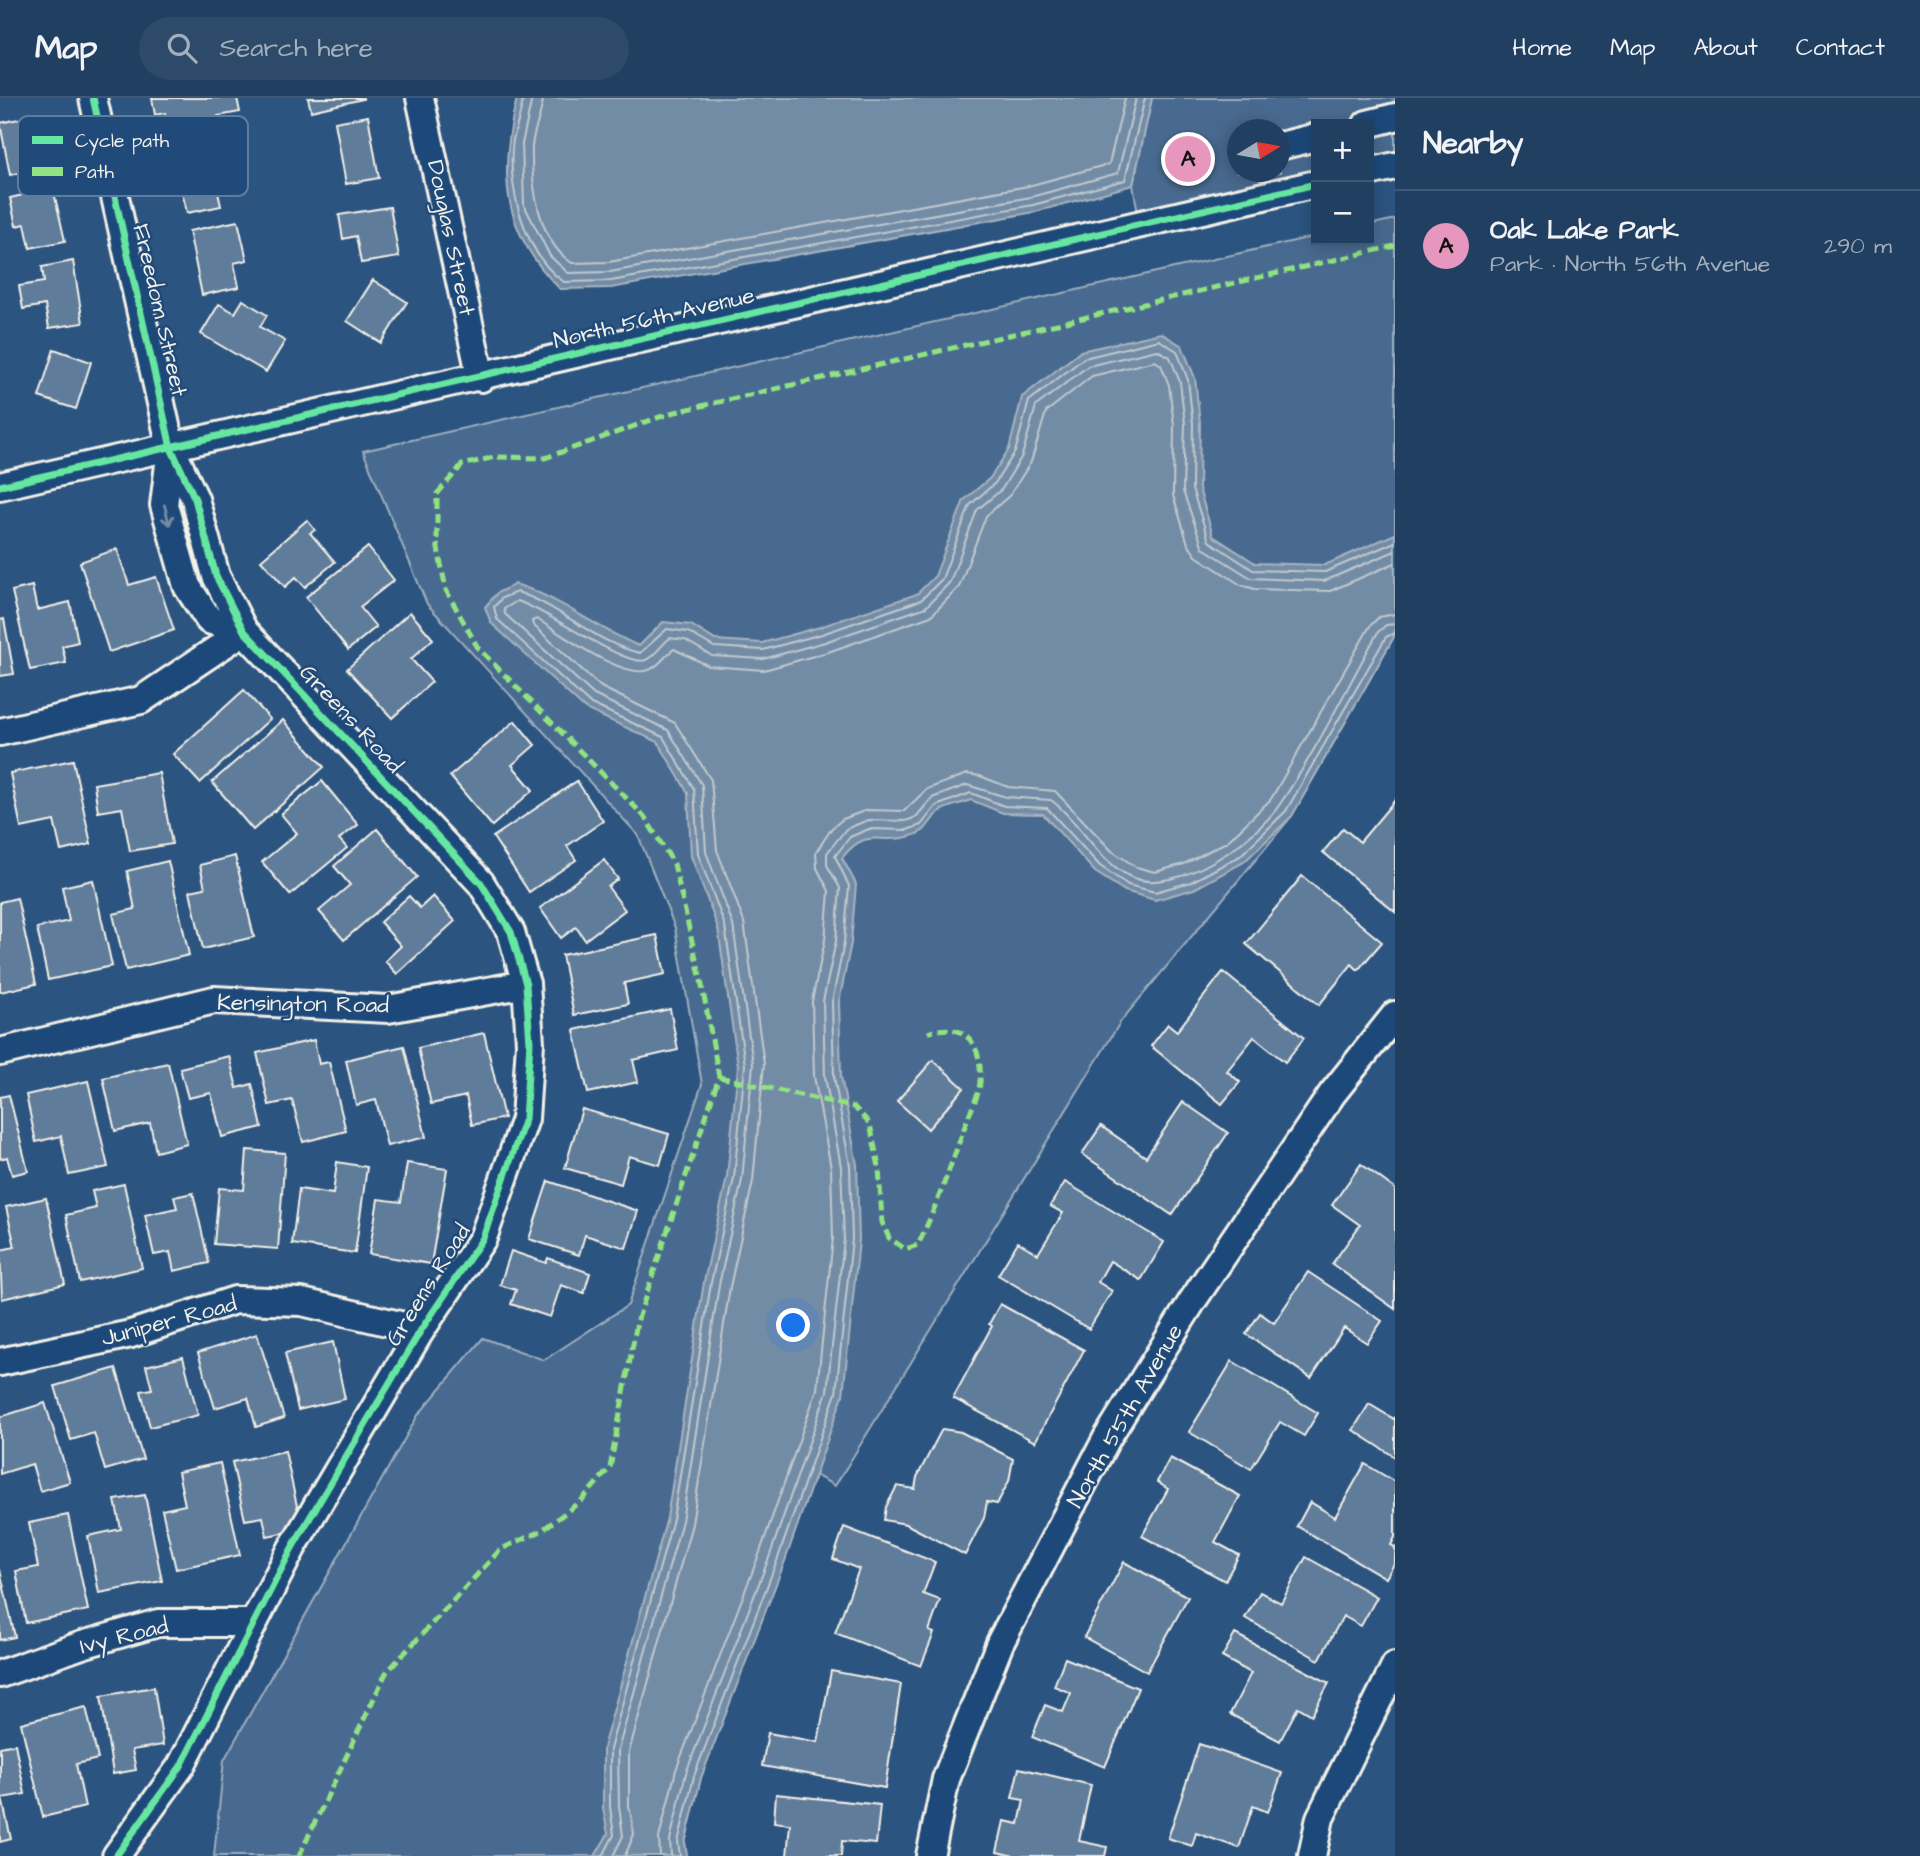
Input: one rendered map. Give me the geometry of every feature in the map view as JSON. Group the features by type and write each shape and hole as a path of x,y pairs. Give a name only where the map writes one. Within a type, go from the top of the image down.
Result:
{"street":[{"name":"Freedom Street","path":"93,98 97,116"},
{"name":"Douglas Street","path":"420,98 481,378"},
{"path":"1374,122 1395,117"},
{"path":"1290,143 1311,138"},
{"path":"1374,171 1395,166"},
{"name":"North 56th Avenue","path":"0,486 481,378 1279,182 1311,184"},
{"name":"Freedom Street","path":"115,196 171,448"},
{"name":"Greens Road","path":"116,1856 181,1766 292,1548 421,1330 483,1238 525,1119 530,1043 526,984 511,932 481,883 244,631 212,563 195,499 171,448"},
{"name":"Greens Road","path":"171,448 164,505 187,586 209,620 244,631"},
{"path":"183,572 212,563"},
{"path":"0,732 141,700 244,631"},
{"name":"Kensington Road","path":"0,1052 214,1000 388,1009 526,984"},
{"name":"North 55th Avenue","path":"930,1856 946,1779 1000,1643 1107,1438 1193,1300 1332,1094 1395,1015"},
{"name":"Juniper Road","path":"0,1362 131,1334 234,1300 302,1302 421,1330"},
{"name":"Ivy Road","path":"0,1674 82,1645 158,1623 253,1623"},
{"path":"1311,1856 1320,1818 1395,1666"}],"shaded area":[{"path":"1152,98 1395,98 1395,156 1374,161 1374,119 1311,119 1311,175 1290,180 1290,119 1227,119 1227,182 1280,182 1138,214 1133,185"},
{"path":"1395,219 1395,635 1292,816 1121,1021 835,1486 815,1475 701,1778 685,1843 687,1856 214,1856 224,1760 418,1415 483,1338 544,1360 628,1305 702,1084 675,928 638,835 427,604 363,451 1311,237 1311,245 1374,245 1374,224"}],"water":[{"path":"517,98 1152,98 1133,185 1035,212 611,288 560,289 526,246 510,201 508,152"},
{"path":"1161,333 1182,346 1195,378 1200,423 1199,488 1213,536 1255,563 1325,565 1395,534 1395,635 1292,816 1244,862 1194,889 1155,900 1125,891 1095,872 1043,814 1003,813 971,800 939,812 925,829 917,834 890,839 867,839 851,848 842,858 856,884 851,943 839,1002 841,1076 857,1165 859,1240 843,1395 785,1561 701,1778 685,1843 687,1856 595,1856 608,1834 603,1808 603,1748 667,1518 704,1282 727,1177 738,1066 718,928 691,856 688,793 658,742 585,709 491,623 485,607 497,593 515,584 547,597 639,646 663,622 691,625 715,640 762,643 820,627 917,594 935,576 964,500 990,478 1009,449 1022,397 1081,351"}],"building":[{"path":"152,98 237,98 240,112 218,116 166,116 165,113 155,115"},
{"path":"308,98 363,98 363,99 311,111"},
{"path":"368,116 379,178 346,184 335,122"},
{"path":"18,119 18,173 10,175 0,123"},
{"path":"55,196 65,241 30,248 25,224 16,226 10,198"},
{"path":"183,196 219,196 221,206 187,213"},
{"path":"390,207 399,257 361,263 356,236 343,239 339,215"},
{"path":"238,221 247,260 234,263 239,287 202,295 189,231"},
{"path":"73,261 83,323 49,328 45,305 23,309 19,286 44,282 42,267"},
{"path":"373,280 407,302 381,343 347,321"},
{"path":"243,300 267,315 260,327 285,341 266,372 201,334 219,304 235,313"},
{"path":"54,349 91,362 76,409 39,397"},
{"path":"307,520 315,530 310,533 335,562 305,587 296,577 285,587 261,560"},
{"path":"368,547 394,580 360,607 376,627 348,650 306,597"},
{"path":"117,549 129,585 156,577 174,630 109,652 80,562"},
{"path":"32,586 37,610 70,602 78,642 62,646 66,663 30,670 12,591"},
{"path":"410,612 433,639 411,659 432,682 392,718 347,669"},
{"path":"4,619 14,674 0,676 0,620"},
{"path":"244,690 270,719 200,783 173,754"},
{"path":"283,720 324,767 253,830 212,782"},
{"path":"515,721 535,745 512,765 533,790 492,826 450,776"},
{"path":"73,760 91,844 61,851 54,821 21,828 10,773"},
{"path":"159,773 172,844 130,851 122,808 98,812 94,784"},
{"path":"322,781 358,825 339,839 347,848 290,895 262,862 297,833 281,814"},
{"path":"577,781 603,821 567,846 576,860 529,892 493,837"},
{"path":"1395,800 1395,912 1323,852 1343,828 1360,842"},
{"path":"377,829 417,877 344,940 319,911 350,885 334,866"},
{"path":"235,856 254,937 203,949 190,891 205,888 200,865"},
{"path":"604,860 618,879 608,887 625,910 585,940 576,927 561,938 540,908"},
{"path":"168,861 189,955 126,970 113,914 135,909 127,871"},
{"path":"1302,876 1382,942 1358,970 1352,964 1319,1005 1246,944"},
{"path":"93,880 112,966 48,980 37,928 69,921 62,887"},
{"path":"409,896 420,908 433,896 455,921 397,974 385,961 401,946 380,922"},
{"path":"17,898 36,984 0,992 0,902"},
{"path":"657,935 665,974 624,983 628,1004 574,1015 562,955"},
{"path":"1223,972 1304,1038 1285,1062 1254,1037 1227,1071 1240,1082 1222,1104 1151,1046 1168,1024 1177,1031"},
{"path":"670,1009 678,1050 633,1060 638,1082 588,1093 574,1030"},
{"path":"484,1033 504,1118 472,1125 466,1096 431,1104 418,1048"},
{"path":"314,1040 319,1064 329,1062 346,1131 303,1142 292,1100 269,1105 257,1053"},
{"path":"404,1046 426,1137 387,1146 376,1100 356,1105 346,1060"},
{"path":"229,1056 237,1088 252,1084 262,1127 222,1137 211,1093 188,1098 180,1068"},
{"path":"933,1060 964,1088 928,1129 897,1101"},
{"path":"168,1063 187,1144 156,1152 150,1123 115,1131 103,1078"},
{"path":"88,1081 108,1167 69,1175 61,1136 36,1142 26,1095"},
{"path":"9,1095 28,1171 12,1175 7,1157 0,1159 0,1097"},
{"path":"1183,1102 1228,1133 1172,1215 1082,1154 1101,1126 1146,1157"},
{"path":"582,1109 669,1134 660,1165 629,1156 621,1184 565,1168"},
{"path":"247,1150 285,1153 278,1249 214,1244 219,1188 244,1190"},
{"path":"337,1162 367,1167 355,1253 292,1244 299,1189 333,1194"},
{"path":"407,1163 447,1169 431,1264 369,1254 378,1199 401,1202"},
{"path":"1361,1164 1395,1189 1395,1309 1332,1264 1360,1225 1332,1205"},
{"path":"548,1181 638,1211 626,1248 585,1235 579,1255 529,1239"},
{"path":"1065,1182 1164,1242 1141,1280 1110,1261 1098,1282 1112,1291 1089,1329 998,1275 1018,1242 1038,1254 1063,1213 1050,1206"},
{"path":"124,1184 142,1268 80,1282 66,1215 96,1208 92,1191"},
{"path":"193,1193 209,1263 174,1271 170,1252 154,1255 145,1215 177,1208 174,1197"},
{"path":"46,1198 65,1284 2,1299 0,1250 15,1247 6,1207"},
{"path":"511,1251 546,1263 548,1258 590,1273 584,1293 561,1285 550,1317 511,1304 516,1290 500,1285"},
{"path":"1308,1272 1382,1321 1367,1343 1344,1328 1311,1378 1246,1334 1260,1313 1274,1323"},
{"path":"1000,1304 1084,1350 1035,1442 953,1398 992,1326 989,1324"},
{"path":"257,1334 284,1418 256,1427 248,1398 215,1408 198,1353"},
{"path":"333,1342 345,1399 298,1410 285,1353"},
{"path":"183,1357 198,1415 150,1427 141,1391 152,1389 146,1366"},
{"path":"1232,1361 1318,1413 1304,1436 1280,1422 1251,1469 1189,1432"},
{"path":"116,1368 143,1459 105,1470 94,1433 71,1440 55,1386"},
{"path":"45,1403 70,1482 40,1491 32,1464 0,1474 0,1417"},
{"path":"1369,1404 1394,1419 1395,1417 1395,1457 1353,1430"},
{"path":"942,1429 961,1432 1013,1459 1009,1481 997,1504 987,1502 984,1518 965,1555 906,1524 884,1520 886,1507 897,1486 915,1489 917,1477"},
{"path":"285,1451 302,1529 267,1536 263,1517 245,1520 232,1462"},
{"path":"1170,1458 1240,1496 1215,1542 1239,1555 1225,1581 1142,1536 1168,1489 1157,1482"},
{"path":"220,1463 240,1555 176,1569 162,1510 185,1505 178,1472"},
{"path":"1365,1464 1395,1482 1395,1537 1391,1545 1395,1547 1395,1562 1386,1578 1297,1526 1310,1502 1335,1517"},
{"path":"145,1495 162,1581 99,1593 88,1536 121,1529 115,1500"},
{"path":"68,1515 88,1610 26,1623 16,1571 38,1567 29,1523"},
{"path":"844,1527 935,1562 923,1594 940,1600 929,1631 934,1633 921,1666 835,1633 859,1569 833,1559"},
{"path":"1306,1557 1377,1597 1361,1626 1343,1616 1319,1660 1245,1618 1260,1592 1281,1603"},
{"path":"1124,1562 1188,1597 1147,1672 1084,1637"},
{"path":"0,1570 15,1637 0,1640"},
{"path":"1235,1634 1329,1683 1312,1715 1298,1707 1280,1741 1230,1714 1251,1673 1222,1657"},
{"path":"1065,1658 1138,1688 1105,1767 1032,1737 1045,1705 1063,1712 1071,1693 1054,1686"},
{"path":"831,1671 901,1684 885,1788 762,1766 768,1733 818,1742"},
{"path":"154,1687 163,1745 132,1750 136,1770 113,1774 101,1696"},
{"path":"86,1707 98,1759 76,1764 85,1807 43,1817 21,1723"},
{"path":"15,1744 25,1794 2,1798 11,1839 0,1842 0,1747"},
{"path":"1199,1744 1282,1773 1268,1812 1253,1806 1239,1848 1196,1833 1192,1846 1168,1838"},
{"path":"1019,1768 1091,1785 1079,1841 1107,1847 1105,1856 1014,1856 997,1852 1004,1821 1019,1824 1024,1800 1012,1798"},
{"path":"776,1794 880,1805 876,1844 842,1841 841,1856 787,1856 790,1824 774,1822"}],"marked path":[{"path":"299,1856 386,1673 501,1549 541,1531 581,1501 610,1468 637,1322 719,1077 701,980 674,864 644,816 478,648 446,590 437,543 437,494 462,465 495,457 545,458 671,413 1395,246"},
{"path":"719,1077 854,1107 870,1124 879,1167 882,1222 889,1238 905,1249 918,1245 925,1230 944,1185 980,1082 978,1057 969,1039 953,1030 928,1033"}],"cycle path":[{"path":"93,98 97,116"},
{"path":"0,486 1311,185"},
{"path":"115,196 171,448 195,499 216,576 244,631 481,883 511,932 526,984 530,1043 525,1119 483,1238 421,1330 292,1548 181,1766 116,1856"}],"place":[{"name":"Oak Lake Park","path":"1188,159"}]}
